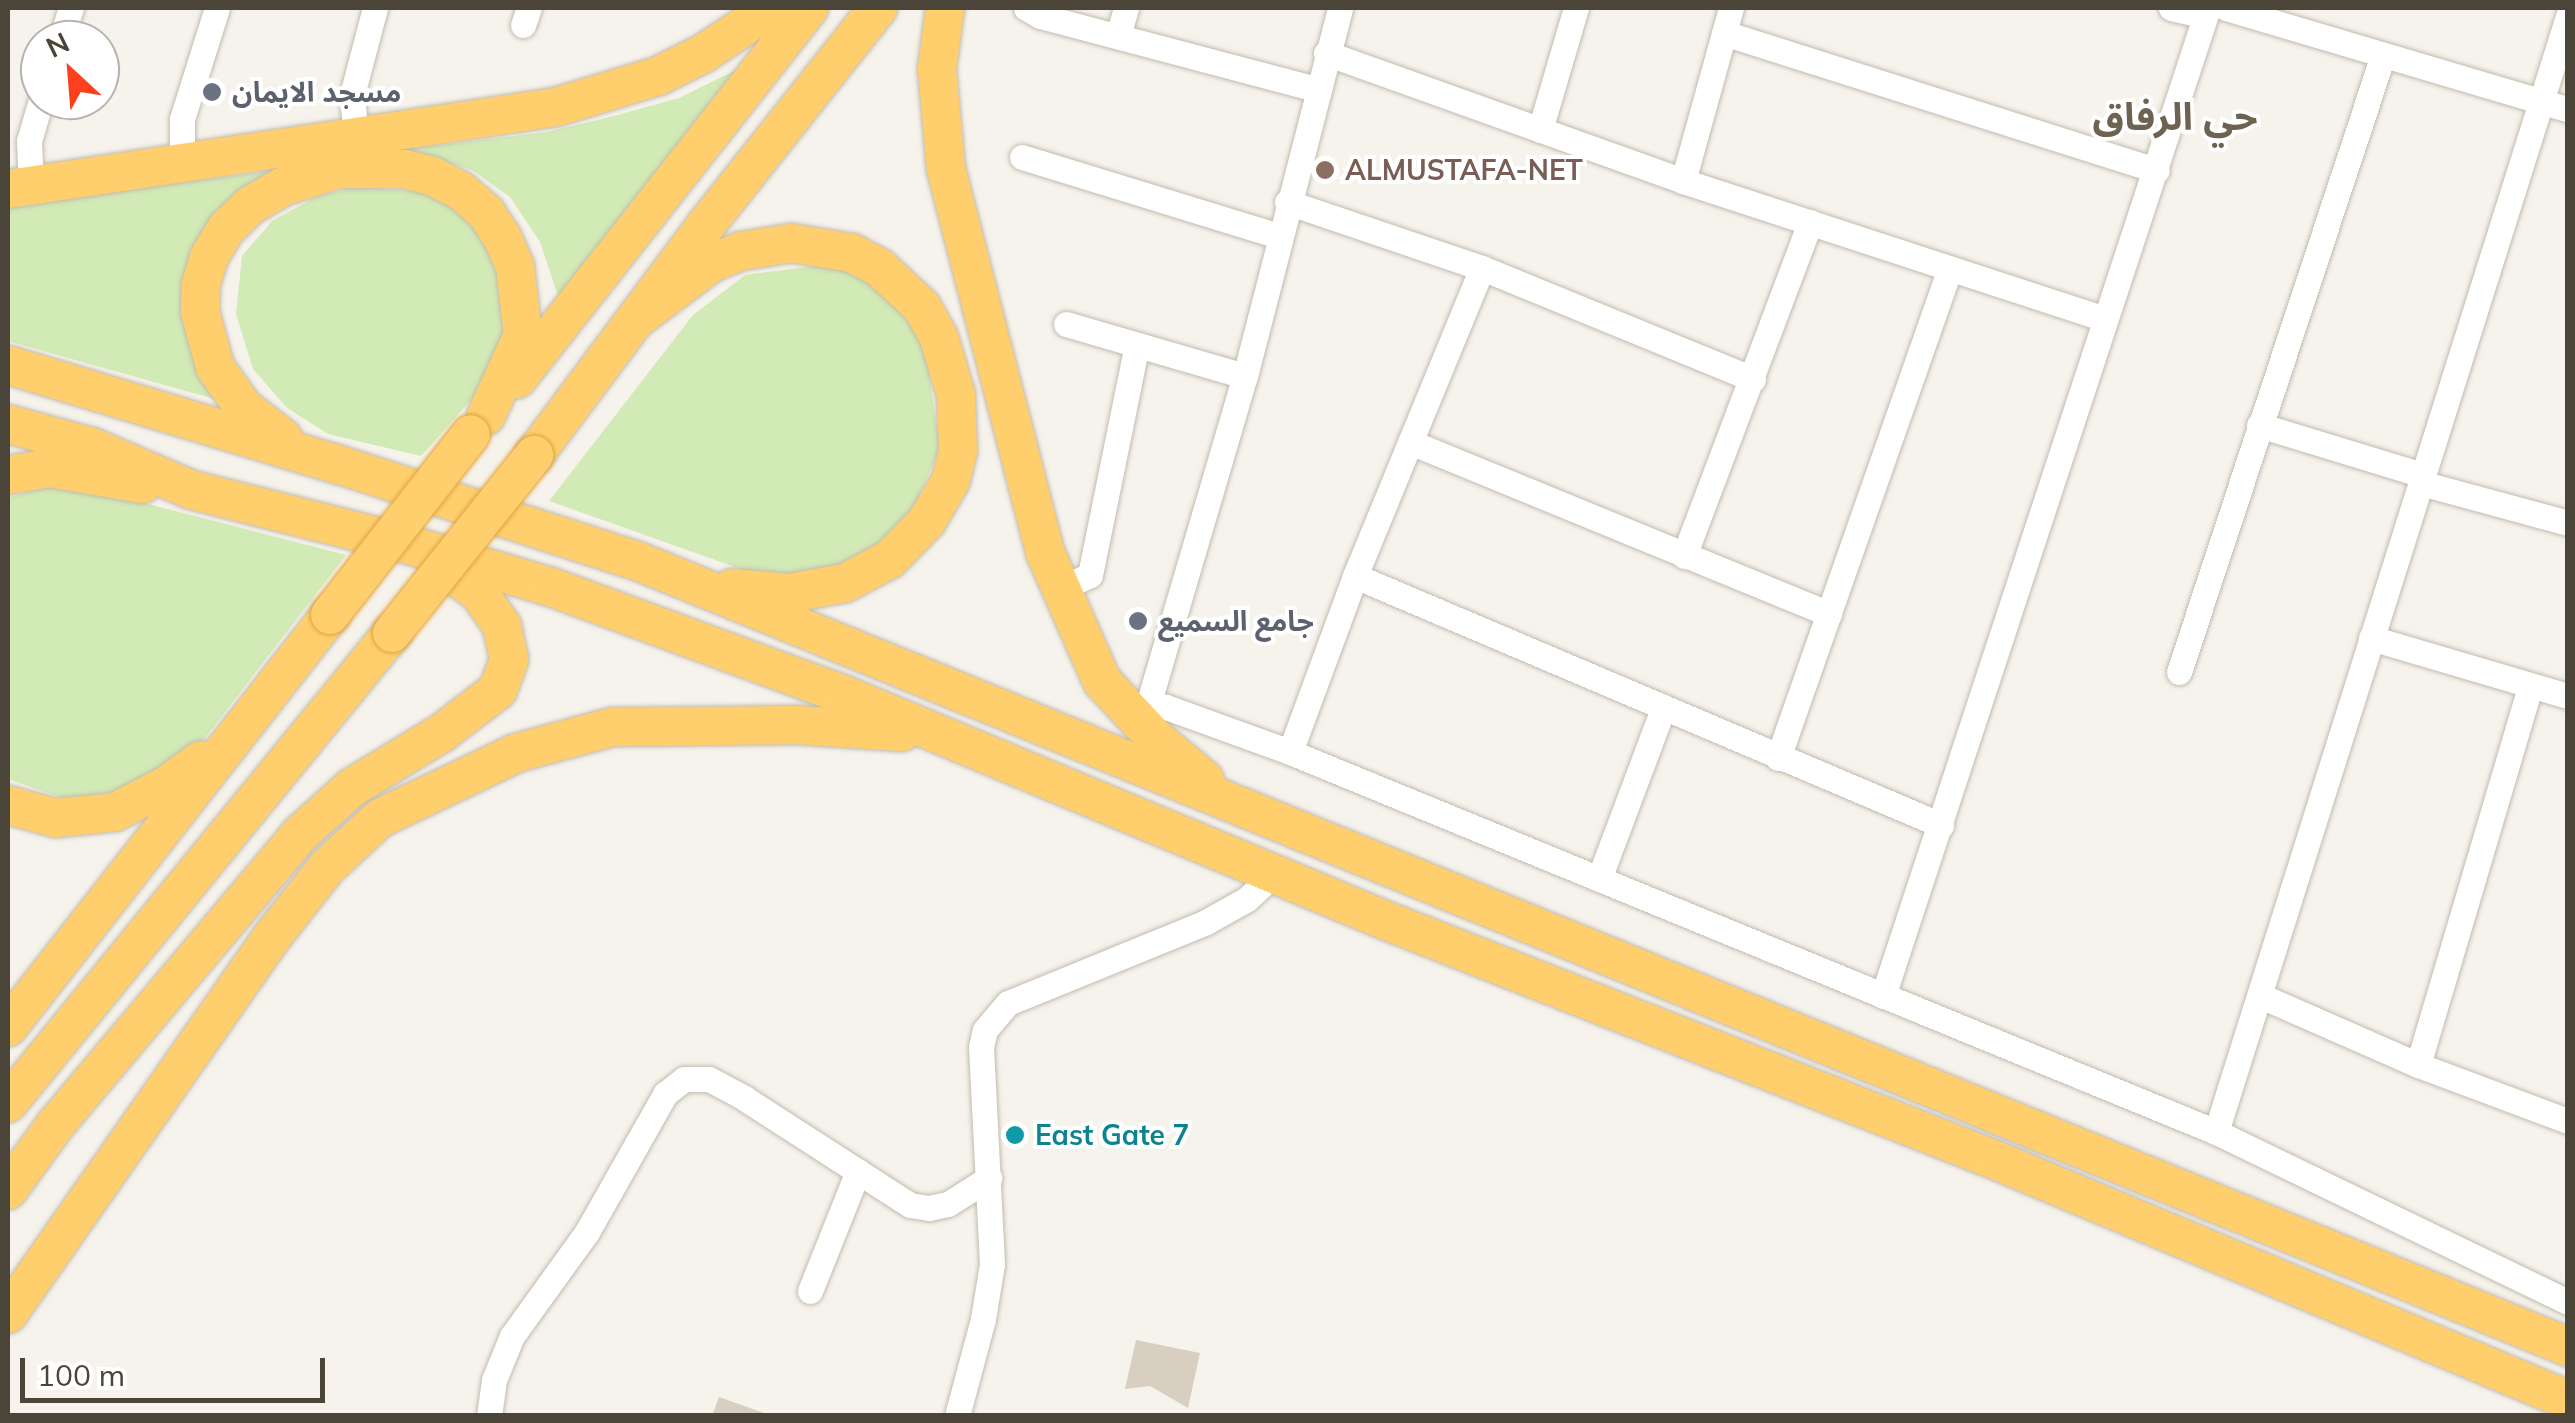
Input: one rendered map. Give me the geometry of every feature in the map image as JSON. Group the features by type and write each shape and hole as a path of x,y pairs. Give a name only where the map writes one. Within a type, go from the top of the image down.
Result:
{"highway":[{"path":"20,187 556,107 606,94 704,53 772,8"},
{"path":"8,1027 161,834 234,733 478,425 557,332 809,8"},
{"path":"8,1102 534,455 878,8"},
{"path":"945,8 937,69 946,169 1045,552 1060,589 1102,681 1140,710 1198,776 1290,828"},
{"path":"340,465 279,436 244,408 215,367 200,311 209,256 226,229 252,205 309,176 338,169 404,169 460,190 486,213 515,266 523,335 478,425"},
{"path":"8,365 724,587 790,594 817,591 870,573 910,540 941,502 954,466 959,424 949,366 922,307 880,268 852,253 790,242 740,251 684,280 635,320"},
{"path":"8,424 92,448 192,490"},
{"path":"8,475 50,468 192,490 404,543 552,587 847,696 1277,871 1382,918 1995,1160 2568,1400"},
{"path":"8,1190 56,1124 312,822 351,788 466,716 498,690 507,670 508,646 492,606 447,570 404,543"},
{"path":"640,562 2568,1347"},
{"path":"8,1314 272,937 328,867 380,818 516,753 612,727 842,727 913,734 972,749"},
{"path":"8,805 56,818 115,812 168,785 234,733"}],"street":[{"path":"182,162 182,119 216,8"},
{"path":"356,138 352,95 375,8"},
{"path":"1026,8 1040,16 1316,89"},
{"path":"1118,36 1126,8"},
{"path":"1340,8 1244,376 1140,710 1166,707 1290,752 2216,1132 2568,1302"},
{"path":"1540,130 1576,8"},
{"path":"1683,180 1732,8"},
{"path":"2171,8 2213,10 2382,54 2568,109"},
{"path":"1883,996 2105,319 2213,10"},
{"path":"2216,1132 2568,16"},
{"path":"1724,33 2157,170"},
{"path":"1326,53 1683,180 2105,319"},
{"path":"2179,672 2382,54"},
{"path":"20,187 35,120"},
{"path":"1022,157 1278,236"},
{"path":"1287,202 1482,268 1753,380"},
{"path":"1684,556 1810,222"},
{"path":"1290,752 1355,576 1482,268"},
{"path":"1778,758 1950,268"},
{"path":"1066,324 1244,376"},
{"path":"1060,589 1090,575 1137,345"},
{"path":"2260,425 2568,523"},
{"path":"1410,442 1829,614"},
{"path":"1355,576 1941,825"},
{"path":"2371,638 2568,696"},
{"path":"2418,1065 2530,686"},
{"path":"1599,879 1663,709"},
{"path":"957,1416 988,1292 993,1237 981,1047 995,1015 1008,1003 1216,917 1247,899 1277,871"},
{"path":"2261,996 2418,1065 2565,1113"},
{"path":"490,1416 494,1380 512,1336 573,1254 665,1094 676,1082 692,1077 709,1079 902,1201 929,1208 957,1200 989,1178"},
{"path":"810,1291 858,1171"}],"green space":[{"path":"748,64 560,302 540,242 510,197 472,170 405,149 547,132 614,116 679,98"},
{"path":"286,169 203,266 232,404 8,341 8,205"},
{"path":"352,187 445,193 478,213 519,316 489,380 421,456 328,434 287,408 253,369 236,314 242,256 272,221 316,197"},
{"path":"831,264 894,296 926,353 940,448 907,524 848,569 763,577 549,501 693,315 745,275"},
{"path":"63,482 346,555 191,756 153,784 68,800 8,779 8,498"}],"building":[{"path":"1136,1340 1200,1353 1188,1408 1150,1386 1125,1389"},
{"path":"719,1397 764,1413 764,1416 712,1416"}],"place":[{"name":"مسجد الايمان","path":"212,92"},
{"name":"ALMUSTAFA-NET","path":"1325,170"},
{"name":"جامع السميع","path":"1138,621"},
{"name":"East Gate 7","path":"1015,1135"}],"district":[{"name":"حي الرفاق","path":"2175,117"}]}
